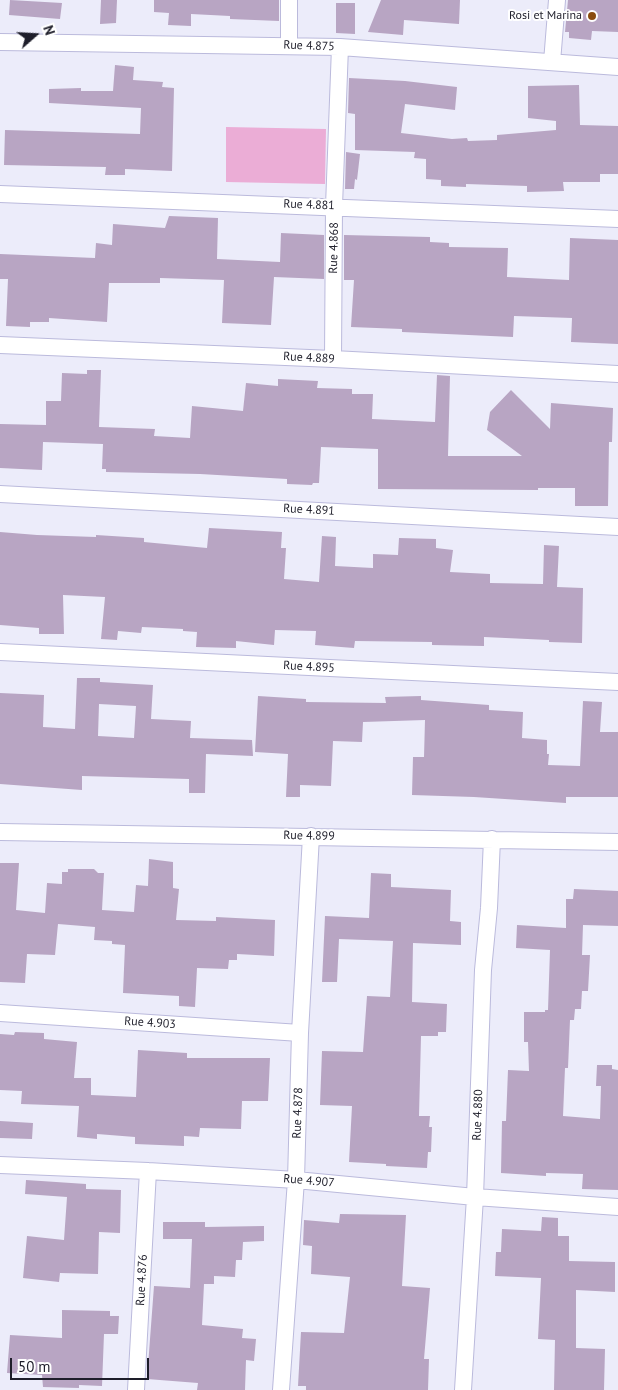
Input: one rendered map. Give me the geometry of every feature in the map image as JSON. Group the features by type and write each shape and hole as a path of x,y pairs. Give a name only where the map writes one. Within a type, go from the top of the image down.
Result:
{"street":[{"path":"288,0 289,46"},
{"path":"552,62 557,0"},
{"name":"Rue 4.875","path":"0,42 340,47 618,67"},
{"name":"Rue 4.868","path":"333,359 334,206 340,47"},
{"name":"Rue 4.881","path":"0,194 334,206 618,219"},
{"name":"Rue 4.889","path":"0,345 333,359 618,374"},
{"name":"Rue 4.891","path":"0,494 618,526"},
{"name":"Rue 4.895","path":"0,652 618,682"},
{"name":"Rue 4.899","path":"0,832 618,842"},
{"name":"Rue 4.878","path":"281,1390 296,1180 300,1033 310,836"},
{"name":"Rue 4.880","path":"463,1390 475,1197 483,970 489,908 492,839"},
{"name":"Rue 4.903","path":"0,1013 300,1033"},
{"name":"Rue 4.907","path":"0,1165 148,1170 296,1180 475,1197 618,1206"},
{"name":"Rue 4.876","path":"136,1390 148,1170"}],"shaded area":[{"path":"226,127 326,129 325,184 226,182"}],"building":[{"path":"10,0 62,3 60,19 9,15"},
{"path":"101,0 117,0 116,23 100,24"},
{"path":"154,0 279,0 279,21 230,19 230,16 191,14 191,26 168,25 169,13 154,12"},
{"path":"381,0 460,0 459,24 404,20 403,35 368,32"},
{"name":"Rosi et Marina","path":"568,0 618,0 618,32 592,31 591,40 569,38 569,32 565,32"},
{"path":"336,3 355,3 355,34 336,33"},
{"path":"115,65 134,67 133,80 163,82 162,87 174,88 172,171 125,169 125,175 105,175 106,167 4,165 5,130 140,134 141,108 49,103 49,89 81,88 81,91 113,91"},
{"path":"349,78 405,81 457,87 455,110 405,104 401,133 452,139 467,138 468,141 497,140 497,135 556,130 556,121 528,118 528,86 579,85 580,125 618,126 618,174 600,174 600,182 563,182 564,191 527,192 527,186 466,184 466,187 441,186 441,180 426,179 426,159 414,158 415,152 355,150 355,114 348,113"},
{"path":"346,152 360,154 354,189 345,189"},
{"path":"169,216 218,218 217,259 280,262 281,233 324,235 324,279 274,277 271,325 222,323 224,280 160,278 160,283 109,283 107,322 49,318 49,322 30,322 30,327 6,326 8,279 0,279 0,254 95,258 96,243 112,245 113,224 165,228"},
{"path":"344,235 430,237 430,242 449,243 449,247 508,248 507,277 569,280 570,238 618,240 618,344 571,342 572,318 514,316 513,337 402,332 402,329 351,327 354,280 344,280"},
{"path":"87,370 101,370 99,427 155,429 154,436 190,438 192,406 243,411 246,383 278,386 278,379 318,381 317,388 352,389 352,394 373,394 372,419 435,422 437,375 450,376 448,456 522,456 487,430 490,412 511,390 550,429 551,403 613,408 612,442 609,442 608,506 575,506 575,488 538,488 538,490 378,489 378,449 321,447 319,483 313,483 312,485 287,484 287,479 200,474 106,472 106,469 102,469 103,444 43,442 42,470 0,468 0,424 46,425 46,401 61,401 62,373 87,374"},
{"path":"209,528 282,532 281,548 286,548 284,579 319,582 322,536 336,537 335,566 373,568 373,554 398,555 399,538 436,539 436,548 453,550 450,572 490,574 490,583 543,584 544,545 559,546 557,587 583,588 582,643 484,637 484,646 432,645 432,642 355,641 354,648 315,645 316,631 275,630 274,645 236,641 236,648 196,647 197,632 183,631 183,629 142,627 141,633 118,631 117,640 101,639 105,597 63,595 64,634 39,634 39,628 0,625 0,532 144,538 144,542 207,548"},
{"path":"77,678 100,678 100,682 153,685 151,719 191,721 190,738 252,740 253,756 206,754 205,793 189,793 189,779 82,776 82,790 0,784 0,693 44,695 43,727 75,729","holes":["99,704 136,706 134,738 98,736"]},
{"path":"258,696 306,699 306,702 386,703 385,697 421,696 421,700 489,705 489,710 523,712 522,738 547,740 548,765 580,766 583,701 602,702 600,732 618,732 618,797 566,797 566,803 412,795 413,757 424,757 425,720 363,722 362,742 333,741 331,786 300,785 300,797 286,797 288,754 255,752"},
{"path":"149,859 173,862 173,888 179,889 176,920 216,921 216,917 275,920 274,956 237,954 237,960 229,960 228,969 197,968 195,1007 179,1006 179,996 123,993 125,945 112,944 112,941 94,940 95,927 58,924 55,955 27,954 25,983 0,982 0,863 19,863 16,910 45,913 47,883 62,884 62,872 68,872 68,869 94,869 98,873 104,873 102,910 134,912 136,885 148,886"},
{"path":"371,873 391,874 391,887 451,890 450,921 461,922 461,945 413,943 412,1002 447,1004 446,1032 438,1032 438,1036 421,1036 419,1116 430,1116 429,1127 432,1127 431,1152 428,1152 427,1168 349,1162 352,1106 320,1105 322,1051 363,1052 367,996 390,997 393,941 339,939 337,982 322,982 325,916 369,918"},
{"path":"574,889 618,891 618,926 583,925 582,955 590,955 588,991 582,991 581,1009 575,1009 574,1020 570,1020 563,1116 600,1119 601,1086 596,1086 597,1065 612,1065 612,1069 618,1070 618,1190 582,1189 583,1174 546,1173 546,1176 501,1173 502,1121 506,1121 508,1070 529,1071 528,1042 524,1042 524,1012 545,1012 545,1010 548,1010 550,950 516,948 517,925 566,928 566,899 573,899"},
{"path":"15,1032 44,1033 44,1039 77,1042 74,1078 91,1078 91,1095 136,1097 138,1050 187,1053 187,1058 270,1058 268,1101 242,1101 241,1129 200,1128 199,1137 184,1136 184,1146 135,1144 135,1137 97,1134 97,1139 77,1137 79,1106 21,1104 22,1091 0,1090 0,1034 14,1035"},
{"path":"0,1121 33,1123 32,1139 0,1138"},
{"path":"26,1180 86,1184 86,1189 121,1190 120,1233 99,1232 98,1274 60,1273 59,1282 23,1278 27,1236 64,1240 67,1197 25,1194"},
{"path":"340,1214 406,1215 402,1286 430,1288 424,1359 429,1359 428,1390 306,1390 306,1386 298,1386 301,1332 344,1333 350,1277 311,1274 312,1246 303,1245 304,1220 339,1223"},
{"path":"542,1217 558,1218 558,1236 569,1236 569,1261 615,1262 615,1292 576,1290 576,1348 605,1349 604,1390 554,1390 555,1340 538,1339 541,1278 495,1276 496,1252 501,1252 502,1229 541,1231"},
{"path":"163,1222 205,1222 205,1227 264,1226 264,1241 243,1242 242,1260 236,1260 235,1277 214,1276 214,1284 204,1284 202,1325 243,1329 242,1338 256,1339 254,1361 246,1360 245,1390 197,1390 198,1383 147,1379 154,1286 190,1288 192,1239 163,1239"},
{"path":"62,1310 110,1311 110,1316 119,1316 118,1334 104,1334 102,1386 79,1385 79,1388 43,1387 42,1375 7,1373 10,1335 62,1338"}],"place":[{"name":"Rosi et Marina","path":"592,16"}]}
